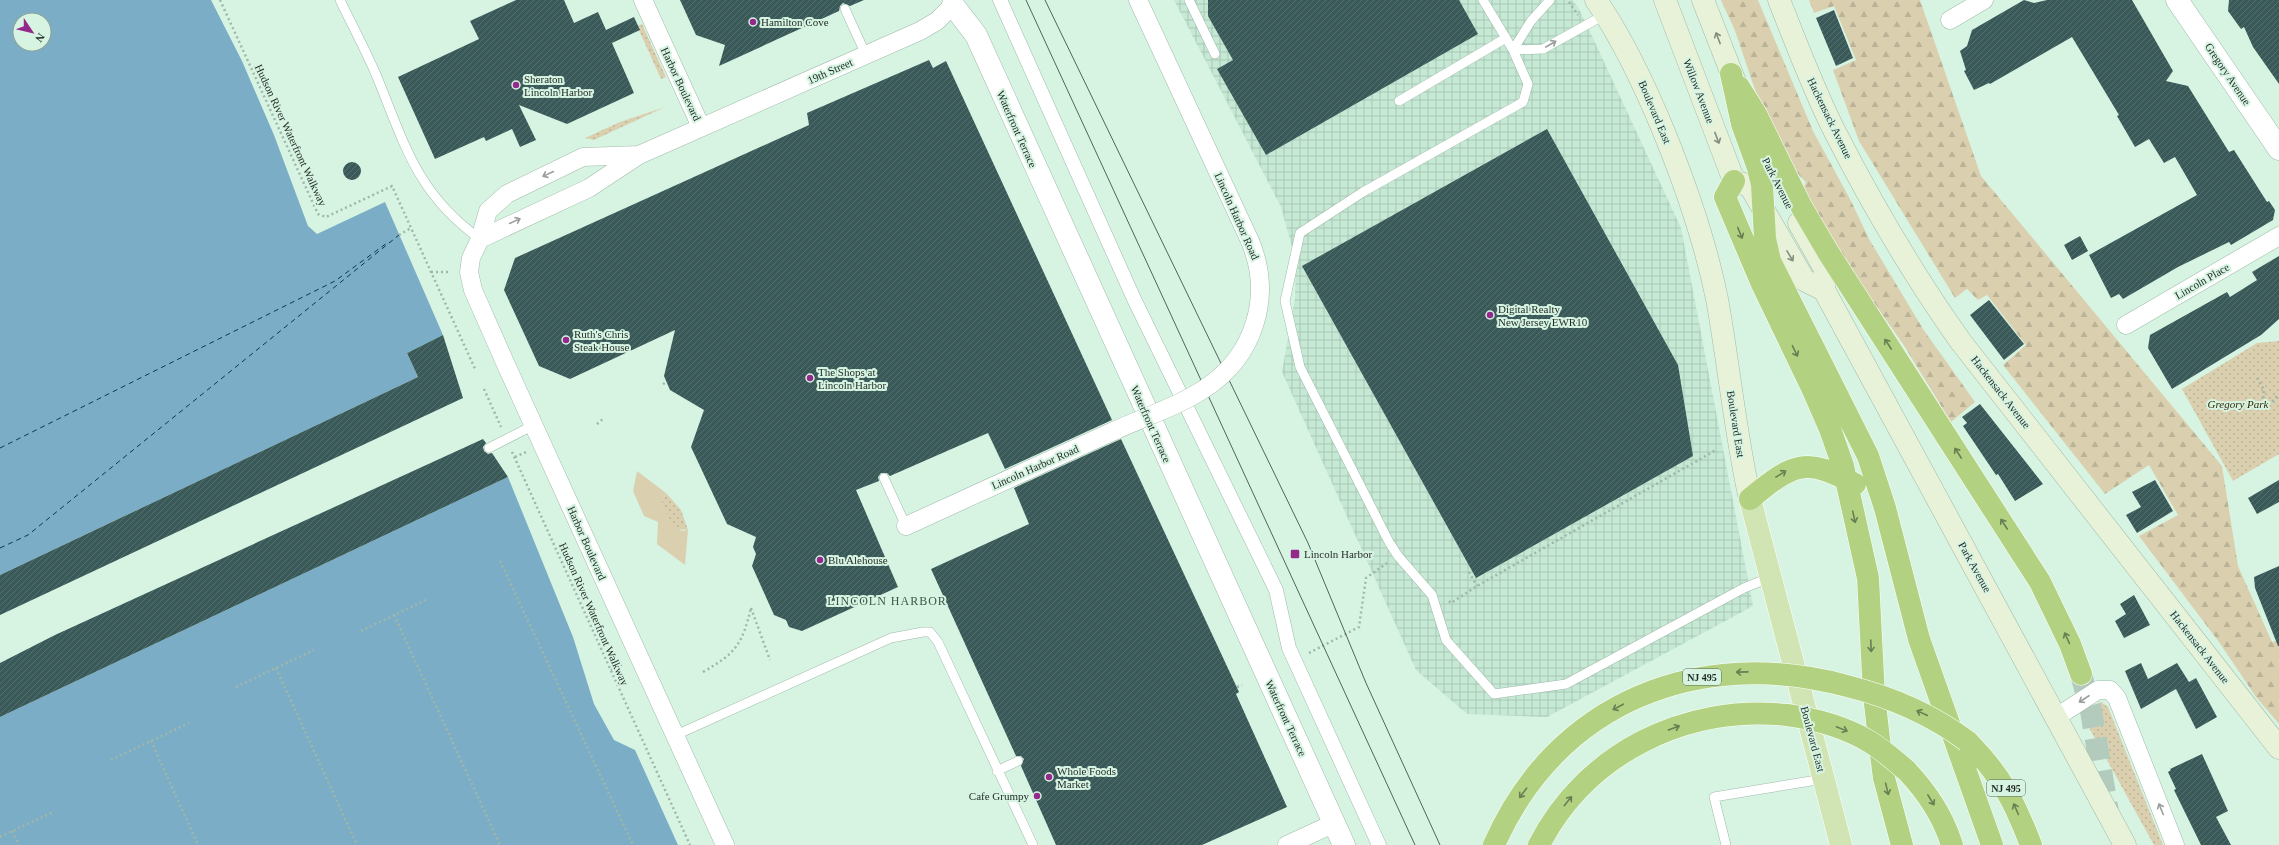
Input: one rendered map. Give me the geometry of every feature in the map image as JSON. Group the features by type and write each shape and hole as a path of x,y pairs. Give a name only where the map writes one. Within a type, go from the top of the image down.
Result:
{"highway":[{"path":"1731,74 1742,124 1758,168 1767,252 1776,277 1868,456 1883,500 1919,639 1992,845"},
{"path":"1731,74 1756,114 1801,206 1828,252 2040,582 2064,631 2081,674"},
{"path":"1734,181 1725,197 1762,284 1830,428 1846,479 1868,578 1874,695 1883,770 1902,845"},
{"path":"1750,498 1782,473 1802,466 1831,472 1883,500"},
{"name":"NJ 495","path":"1494,845 1505,820 1535,777 1571,739 1593,722 1631,700 1686,680 1746,672 1812,677 1869,692 1899,702 1946,726 1967,741 1994,769 2005,786 2032,845"},
{"path":"1539,845 1552,822 1572,797 1608,762 1648,738 1710,717 1760,713 1816,720 1834,726 1870,742 1906,770 1929,797 1942,818 1952,845"}],"main road":[{"name":"Willow Avenue","path":"1665,0 1734,181"},
{"path":"1703,0 1731,74"},
{"name":"Hackensack Avenue","path":"1779,0 1835,133 1903,255 1935,304 1961,342 2279,748"},
{"name":"Boulevard East","path":"1601,7 1630,57 1654,108 1697,217 1717,299 1743,466 1750,498 1841,845"},
{"name":"Park Avenue","path":"1731,74 1764,156 1824,269 1824,290 2125,845"},
{"path":"1734,181 1750,186 1804,280 1824,290"}],"street":[{"name":"Harbor Boulevard","path":"480,239 589,188 639,155 701,127 643,0"},
{"path":"1000,0 1134,299 1276,590 1289,648 1379,845"},
{"name":"Lincoln Harbor Road","path":"906,526 1203,390 1223,375 1241,354 1253,331 1261,295 1257,261 1250,240 1138,0"},
{"path":"1950,20 1984,0"},
{"name":"Gregory Avenue","path":"2177,0 2279,149"},
{"name":"19th Street","path":"701,127 928,27 956,2"},
{"name":"Waterfront Terrace","path":"956,2 976,35 1240,619 1344,845"},
{"name":"Harbor Boulevard","path":"639,155 583,157 516,189 500,199 488,211 480,239 469,265 473,290 725,845"},
{"name":"Lincoln Place","path":"2126,325 2279,236"},
{"path":"2055,718 2098,690 2110,690 2117,698 2175,845"},
{"path":"1286,845 1334,823"}],"lane":[{"path":"340,0 376,75 404,143 422,181 456,222 480,239"},
{"path":"1189,0 1215,54"},
{"path":"1483,0 1513,50 1528,84 1523,102 1384,180 1300,233 1285,301 1300,367 1398,556 1432,595 1446,640 1494,694 1566,684 1744,588 1771,577"},
{"path":"1513,50 1531,21 1550,0"},
{"path":"1513,50 1543,49 1601,7"},
{"path":"845,9 866,55"},
{"path":"1398,101 1506,38"},
{"path":"489,448 534,425"},
{"path":"884,478 906,526"},
{"path":"676,735 891,638 930,632 938,642 1032,845"},
{"path":"997,771 1018,761"},
{"path":"1726,845 1714,797 1824,779"}],"path":[{"name":"Hudson River Waterfront Walkway","path":"220,0 318,214 322,217 326,217 392,186 476,371"},
{"path":"1569,2 1578,15"},
{"path":"399,235 411,228"},
{"path":"431,272 457,272"},
{"path":"2257,378 2264,390 2263,401 2271,403 2279,394"},
{"path":"663,384 667,382"},
{"name":"Hudson River Waterfront Walkway","path":"484,389 690,845"},
{"path":"597,424 604,418"},
{"path":"514,457 532,449"},
{"path":"1448,598 1450,603 1477,586 1716,450"},
{"path":"1294,660 1359,628 1366,578 1398,556"},
{"path":"500,561 633,845"},
{"path":"1469,572 1477,586"},
{"path":"361,631 428,599"},
{"path":"703,672 722,661 739,644 744,634 751,608 770,660"},
{"path":"394,615 500,845"},
{"path":"236,687 314,650"},
{"path":"611,670 629,661"},
{"path":"276,668 357,845"},
{"path":"1237,687 1242,685"},
{"path":"111,760 189,723"},
{"path":"152,741 198,845"},
{"path":"0,837 53,812"},
{"path":"12,831 18,845"}],"shaded area":[{"path":"1174,0 1572,0 1578,7 1592,36 1681,228 1753,606 1547,717 1467,714 1416,670 1282,372 1295,298 1296,262 1281,207"}],"green space":[{"path":"1721,0 1758,0 1813,131 1851,201 1869,239 1923,329 1975,402 1951,422 1903,344 1820,226 1802,191 1806,182 1793,168 1782,151 1763,111 1732,23"},
{"path":"1809,0 1920,0 1981,176 2222,466 2238,566 2272,642 2279,640 2279,724 2256,697 2219,642 2139,536 2178,515 2149,465 2105,494 2003,365 2026,345 1987,295 1978,300 1967,289 1955,298 1859,141 1833,70 1856,60 1834,6 1814,13"},
{"path":"642,24 666,77 661,79 637,26"},
{"path":"665,107 594,140 585,138 620,122"},
{"name":"Gregory Park","path":"2279,341 2279,454 2233,481 2182,389 2257,343"},
{"path":"637,471 666,493 661,503 669,520 682,531 688,530 685,565 657,544 658,522 644,516 633,491"},
{"path":"666,493 681,510 688,530 678,529 669,520 661,503"},
{"path":"2101,702 2108,707 2163,845 2154,845 2082,715 2082,711"}],"water":[{"path":"0,0 211,0 242,61 274,135 308,226 317,234 385,202 443,335 407,353 418,377 0,575"},
{"path":"508,477 573,637 594,704 614,740 635,750 678,845 0,845 0,717"}],"building":[{"name":"Sheraton Lincoln Harbor","path":"516,0 564,0 574,23 598,12 606,30 634,17 640,30 612,43 634,93 567,124 519,105 536,140 520,147 512,129 486,141 484,137 435,159 398,77 479,39 470,21"},
{"name":"Hamilton Cove","path":"680,0 864,0 850,6 843,3 840,6 839,11 719,66 725,45 696,35"},
{"path":"1208,0 1459,0 1478,34 1266,155 1217,69 1233,60 1208,16"},
{"path":"2024,0 2034,3 2047,0 2132,0 2173,71 2166,81 2188,86 2229,152 2234,150 2267,202 2269,201 2275,210 2273,220 2231,245 2229,242 2178,267 2123,299 2119,294 2111,298 2089,255 2197,195 2175,157 2164,163 2149,139 2135,147 2117,116 2119,115 2072,37 1990,84 1989,83 1974,90 1964,71 1966,70 1960,51 1967,46 1972,30"},
{"path":"2229,0 2279,0 2279,84 2253,47 2244,27 2241,29 2228,11"},
{"path":"1834,10 1853,58 1836,66 1816,18"},
{"name":"The Shops at Lincoln Harbor","path":"929,60 933,68 946,61 1112,420 1005,469 988,433 890,476 887,473 881,473 878,477 879,481 856,490 898,587 802,631 789,627 786,620 774,615 752,566 756,554 753,547 756,537 727,524 691,447 704,410 670,390 664,376 675,330 570,379 539,366 504,290 515,258 809,125 807,113"},
{"name":"Digital Realty New Jersey EWR10","path":"1547,129 1678,365 1693,456 1476,578 1302,266"},
{"path":"352,162 358,165 361,171 358,177 352,180 346,177 343,171 346,165"},
{"path":"2080,236 2088,251 2072,260 2064,245"},
{"path":"2279,256 2279,319 2261,335 2172,389 2148,348 2150,335 2227,292 2230,297 2257,280 2252,272"},
{"path":"1989,300 2024,344 2004,360 1970,315"},
{"path":"443,335 463,398 0,615 0,575 418,377 407,353"},
{"path":"1980,404 2043,484 2015,501 1998,474 1996,475 1963,426 1967,423 1962,417"},
{"path":"483,439 486,443 483,447 484,451 488,454 492,453 508,477 0,717 0,663 55,635"},
{"path":"1121,439 1239,692 1236,694 1287,807 1202,845 1056,845 1021,766 1024,759 1021,756 1016,756 931,569 1029,524 1014,488"},
{"path":"2155,480 2173,511 2137,533 2126,515 2141,507 2132,492"},
{"path":"2279,480 2279,502 2257,514 2248,498"},
{"path":"2279,566 2278,646 2255,588 2254,577"},
{"path":"2134,595 2150,625 2124,638 2115,621 2126,614 2120,604"},
{"path":"2141,663 2148,679 2177,663 2189,682 2196,678 2217,717 2196,729 2176,689 2141,709 2125,671"},
{"path":"2202,754 2228,811 2216,817 2231,845 2201,845 2174,790 2176,789 2168,772 2171,770 2170,769"}],"ferry route":[{"path":"0,548 28,535 399,235"},
{"path":"0,448 335,281 387,243"}],"tunnel":[{"path":"2081,674 2091,711 2108,812"}],"tram line":[{"path":"1026,0 1415,845"},
{"path":"1045,0 1308,543 1366,683 1440,845"}],"place":[{"name":"Hamilton Cove","path":"753,22"},
{"name":"Sheraton Lincoln Harbor","path":"516,85"},
{"name":"Digital Realty New Jersey EWR10","path":"1490,315"},
{"name":"Ruth's Chris Steak House","path":"566,340"},
{"name":"The Shops at Lincoln Harbor","path":"810,378"},
{"name":"Lincoln Harbor","path":"1295,554"},
{"name":"Blu Alehouse","path":"820,560"},
{"name":"Whole Foods Market","path":"1049,777"},
{"name":"Cafe Grumpy","path":"1037,796"}],"district":[{"name":"LINCOLN HARBOR","path":"887,601"}]}
